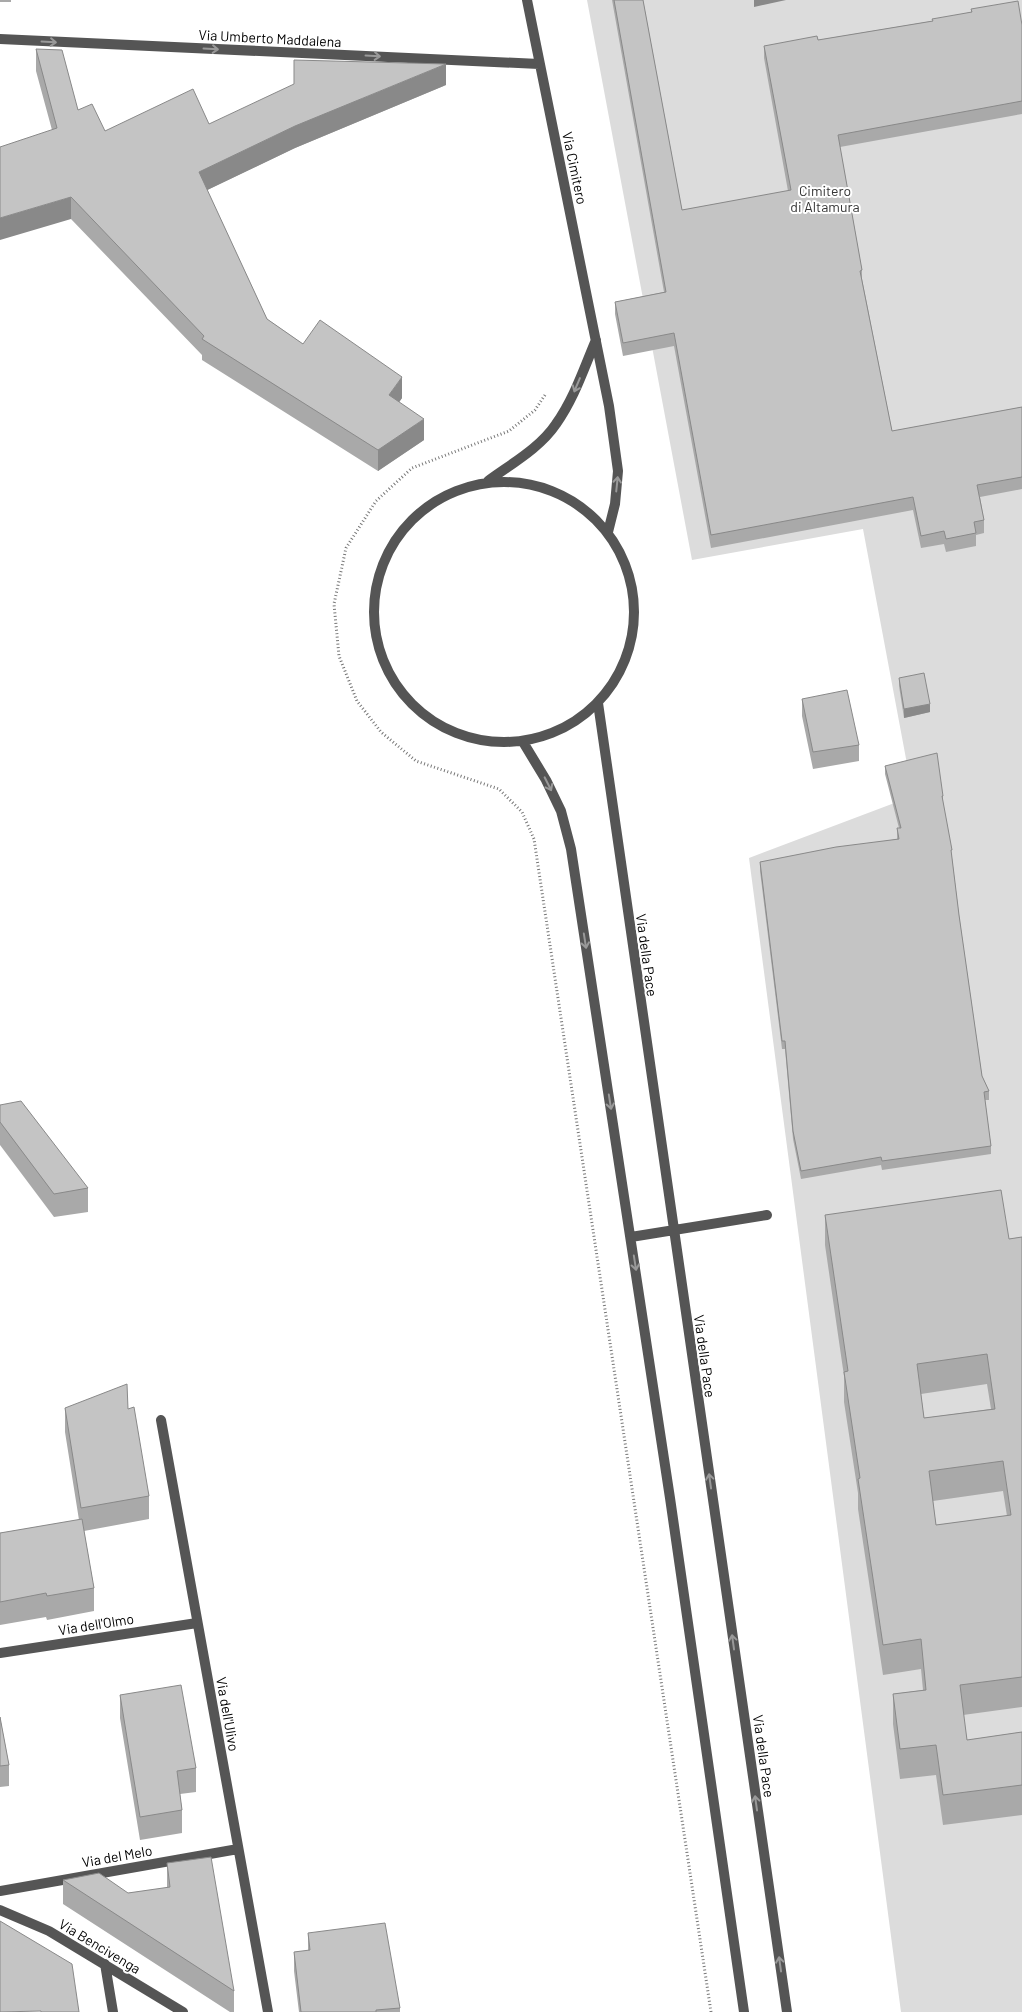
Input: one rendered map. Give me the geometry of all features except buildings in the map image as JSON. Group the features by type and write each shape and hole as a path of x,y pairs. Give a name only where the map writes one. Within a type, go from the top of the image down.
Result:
{"street":[{"name":"Via Cimitero","path":"527,0 609,406 618,471 615,504 608,532"},
{"name":"Via Umberto Maddalena","path":"0,39 539,64"},
{"path":"488,482 539,443 556,425 571,399 596,340"},
{"path":"488,482 533,484 575,502 608,532 626,565 634,601 632,638 620,673 598,703 564,729 524,742 486,743 450,732 418,712 393,683 378,649 372,611 378,574 394,539 420,511 452,491 488,482"},
{"name":"Via della Pace","path":"598,703 787,2012"},
{"path":"524,742 561,811 571,849 670,1498 744,2012"},
{"path":"631,1237 767,1215"},
{"name":"Via dell'Ulivo","path":"161,1420 268,2012"},
{"name":"Via dell'Olmo","path":"0,1654 197,1622"},
{"name":"Via del Melo","path":"0,1891 238,1849"},
{"name":"Via Bencivenga","path":"0,1910 49,1931 183,2012"},
{"path":"105,1964 113,2012"}],"path":[{"path":"549,389 534,410 509,431 412,468 376,500 346,548 334,604 339,656 357,701 381,732 416,761 499,789 522,812 534,839 710,2012"}],"green space":[{"name":"Cimitero di Altamura","path":"587,0 1022,0 1022,2012 901,2012 749,858 913,796 863,529 692,560"}]}
